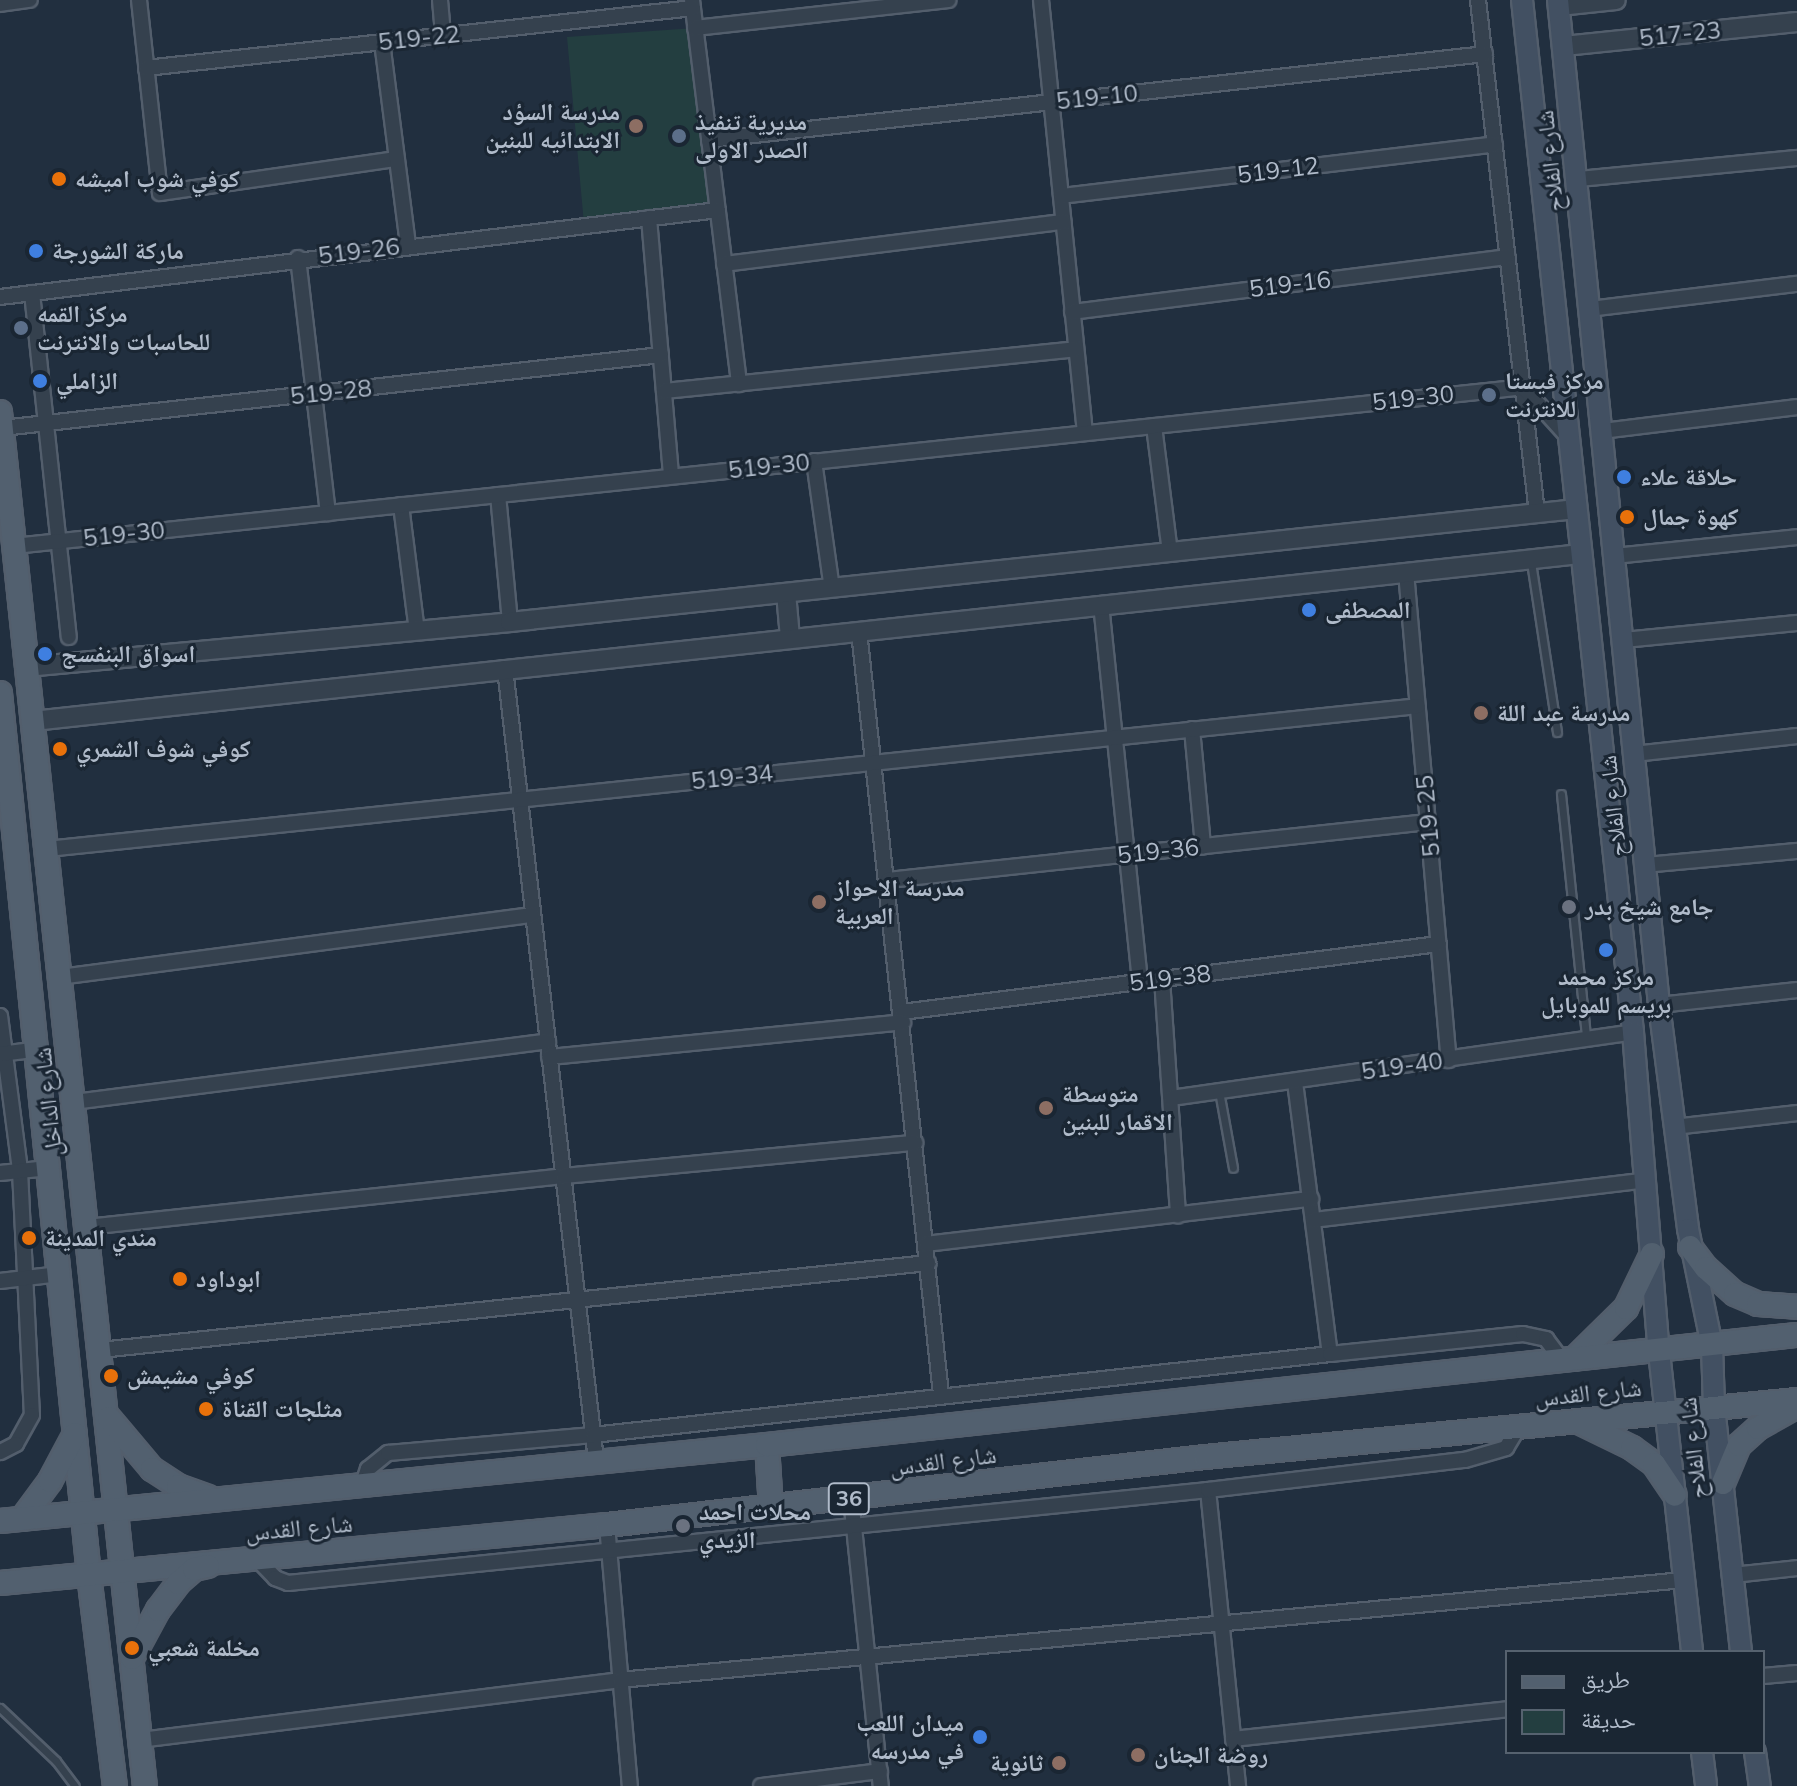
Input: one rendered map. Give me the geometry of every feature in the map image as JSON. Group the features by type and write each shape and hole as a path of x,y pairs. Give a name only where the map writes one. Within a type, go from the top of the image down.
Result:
{"main road":[{"name":"شارع الفلاح","path":"1522,0 1633,1032 1659,1352 1692,1650"},
{"name":"شارع الفلاح","path":"1559,3 1659,1005 1690,1247 1712,1346 1714,1407 1741,1650"},
{"name":"شارع الداخل","path":"1,420 145,1786"},
{"name":"شارع الداخل","path":"0,693 5,789 49,1168 89,1575 115,1786"},
{"path":"1690,1247 1706,1268 1735,1294 1758,1304 1797,1307"},
{"path":"1568,1359 1626,1308 1652,1254"},
{"name":"شارع القدس","path":"11,1520 767,1445 1797,1335"},
{"path":"1723,1483 1739,1445 1758,1428 1797,1403"},
{"name":"شارع القدس","path":"0,1583 607,1525 1205,1457 1574,1420 1797,1403"},
{"path":"107,1416 127,1444 152,1469 178,1486 213,1499"},
{"path":"1574,1420 1621,1442 1654,1464 1675,1495"},
{"path":"11,1520 45,1489 76,1432"},
{"path":"767,1445 771,1508"},
{"path":"132,1658 158,1610 178,1583 194,1569 224,1561"},
{"path":"1702,1754 1706,1786"},
{"path":"1755,1754 1760,1786"}],"street":[{"path":"0,4 30,0"},
{"path":"139,0 160,193 397,159"},
{"path":"440,0 443,35"},
{"path":"695,28 948,0"},
{"path":"1041,0 1085,433"},
{"path":"1478,0 1537,513"},
{"name":"517-23","path":"1559,3 1616,0"},
{"path":"692,4 739,384"},
{"name":"519-22","path":"146,68 692,4"},
{"name":"517-23","path":"1564,46 1797,22"},
{"path":"382,42 408,246"},
{"name":"519-10","path":"709,140 1485,54"},
{"name":"519-12","path":"1061,196 1495,144"},
{"path":"1578,179 1797,158"},
{"name":"519-26","path":"0,297 298,258 718,210"},
{"path":"649,218 671,476"},
{"path":"724,264 1063,222"},
{"name":"519-16","path":"1072,312 1508,257"},
{"path":"298,258 328,513"},
{"path":"1589,309 1797,284"},
{"path":"32,293 69,637"},
{"path":"664,391 1076,349"},
{"name":"519-28","path":"1,420 47,423 661,355"},
{"path":"1523,387 1568,437"},
{"name":"519-30","path":"14,546 1523,387"},
{"path":"1602,431 1797,407"},
{"path":"1154,426 1170,553"},
{"path":"814,461 832,589"},
{"path":"498,495 510,622"},
{"path":"401,505 417,631"},
{"path":"27,667 510,622 1576,509"},
{"path":"1614,556 1797,537"},
{"path":"33,721 1581,554"},
{"name":"519-25","path":"1406,572 1449,1060"},
{"path":"786,593 790,638"},
{"path":"1101,604 1140,982"},
{"path":"1623,640 1797,623"},
{"path":"859,631 876,762 941,1395"},
{"path":"505,668 596,1461"},
{"name":"519-34","path":"47,849 1418,706"},
{"path":"1192,729 1203,846"},
{"path":"1634,754 1797,736"},
{"name":"519-36","path":"888,880 1428,822"},
{"path":"1645,865 1797,851"},
{"path":"60,977 533,915"},
{"name":"519-38","path":"549,1057 902,1017 1162,979 1439,944"},
{"path":"1162,979 1178,1215"},
{"path":"1659,1005 1797,990"},
{"path":"0,1016 2,1054 20,1171 28,1278 32,1415 16,1444 0,1452"},
{"name":"519-40","path":"1171,1098 1633,1032"},
{"path":"74,1102 548,1041"},
{"path":"2,1054 35,1050"},
{"path":"1295,1082 1330,1354"},
{"path":"1674,1127 1797,1113"},
{"path":"87,1227 563,1176 915,1143"},
{"path":"0,1173 49,1168"},
{"path":"1313,1220 1647,1180"},
{"path":"926,1244 1311,1199"},
{"path":"100,1350 928,1263"},
{"path":"0,1281 60,1274"},
{"path":"363,1484 368,1469 388,1453 593,1435 1330,1354 1523,1334 1546,1339 1568,1359"},
{"path":"256,1558 275,1578 288,1583 1208,1490 1465,1460 1506,1448 1519,1426"},
{"path":"1208,1490 1238,1786"},
{"path":"761,1786 881,1778 851,1498"},
{"path":"607,1525 630,1786"},
{"path":"1733,1575 1797,1568"},
{"path":"140,1740 620,1680 1684,1580"},
{"path":"1765,1676 1797,1673"},
{"path":"1233,1739 1505,1709"}],"lane":[{"path":"1530,559 1557,732"},
{"path":"1561,794 1586,1039"},
{"path":"1219,1091 1233,1168"},
{"path":"0,1708 56,1761 75,1786"}],"green space":[{"path":"695,28 718,210 584,224 567,37"}],"place":[{"name":"مدرسة السؤد الابتدائيه للبنين","path":"636,126"},
{"name":"مديرية تنفيذ الصدر الاولى","path":"679,136"},
{"name":"كوفي شوب اميشه","path":"59,179"},
{"name":"ماركة الشورجة","path":"36,251"},
{"name":"مركز القمه للحاسبات والانترنت","path":"21,328"},
{"name":"الزاملي","path":"40,381"},
{"name":"مركز فيستا للانترنت","path":"1489,395"},
{"name":"حلاقة علاء","path":"1624,477"},
{"name":"كهوة جمال","path":"1627,517"},
{"name":"المصطفى","path":"1309,610"},
{"name":"اسواق البنفسج","path":"45,654"},
{"name":"مدرسة عبد اللة","path":"1481,713"},
{"name":"كوفي شوف الشمري","path":"60,749"},
{"name":"مدرسة الاحواز العربية","path":"819,902"},
{"name":"جامع شيخ بدر","path":"1569,907"},
{"name":"مركز محمد بريسم للموبايل","path":"1606,950"},
{"name":"متوسطة الاقمار للبنين","path":"1046,1108"},
{"name":"مندي المدينة","path":"29,1238"},
{"name":"ابوداود","path":"180,1279"},
{"name":"كوفي مشيمش","path":"111,1376"},
{"name":"مثلجات القناة","path":"206,1409"},
{"name":"محلات احمد الزيدي","path":"683,1526"},
{"name":"مخلمة شعبي","path":"132,1648"},
{"name":"ميدان اللعب في مدرسه","path":"980,1737"},
{"name":"روضة الجنان","path":"1138,1755"},
{"name":"ثانوية","path":"1059,1763"}]}
